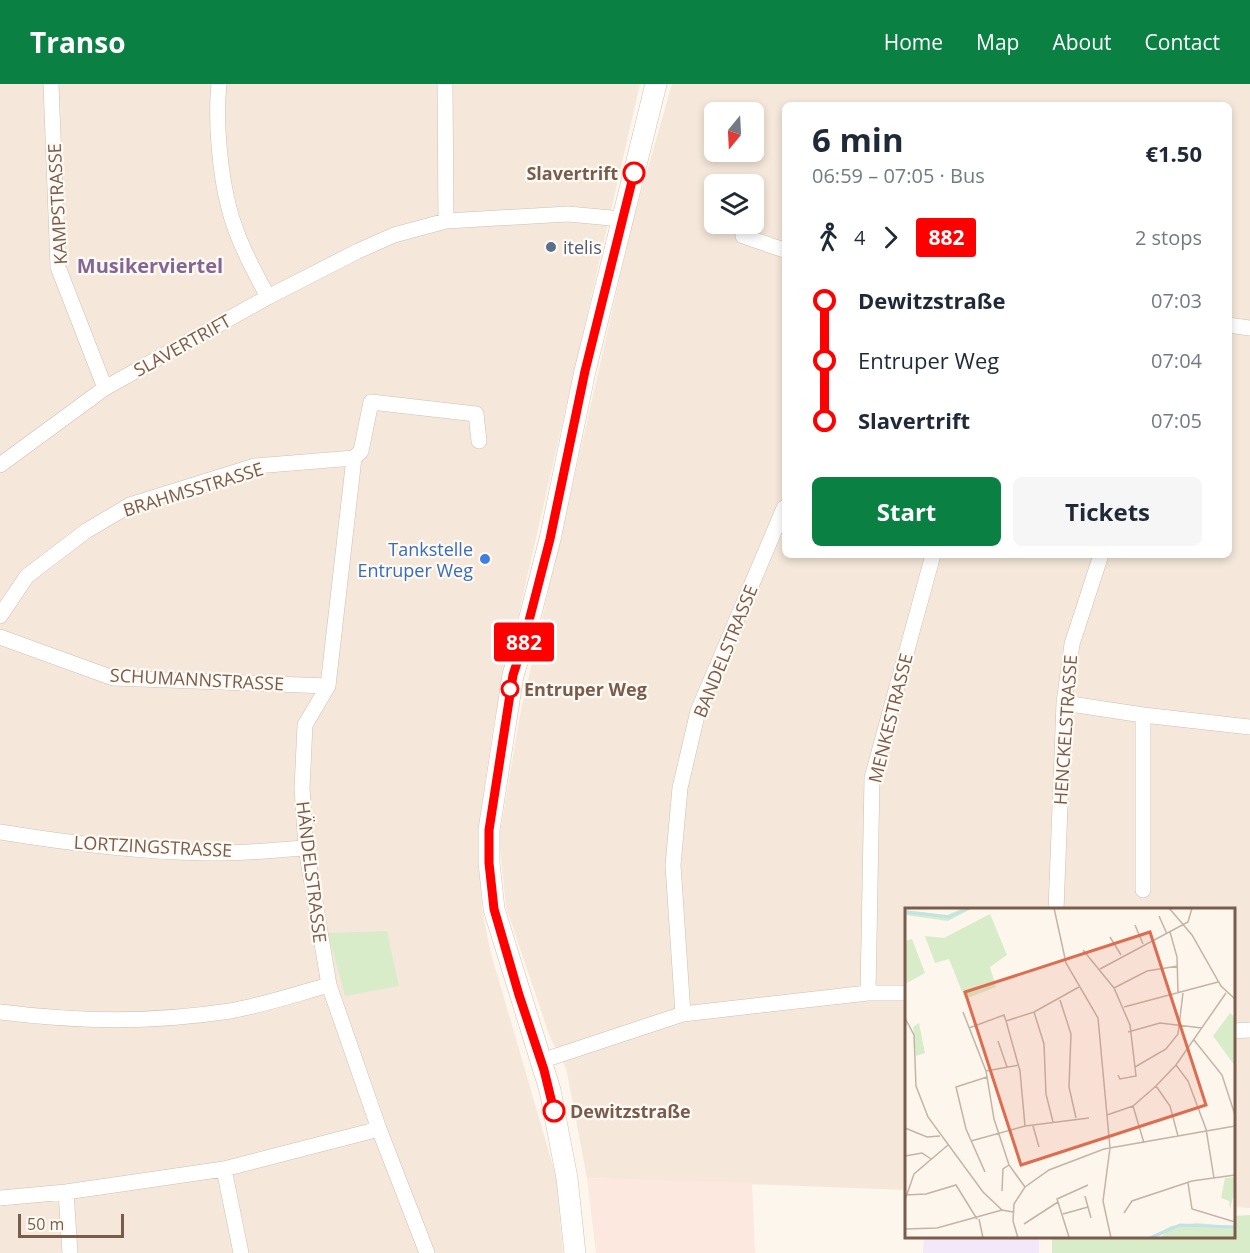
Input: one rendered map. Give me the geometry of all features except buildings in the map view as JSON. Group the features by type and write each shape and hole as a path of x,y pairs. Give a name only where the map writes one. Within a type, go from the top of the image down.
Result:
{"main road":[{"path":"575,1253 567,1178 550,1090 494,909 489,863 489,830 513,675 550,539 585,371 656,84"}],"street":[{"name":"KAMPSTRASSE","path":"51,84 58,267 105,388"},
{"path":"219,84 220,150 229,208 245,254 268,297"},
{"path":"445,84 446,221"},
{"name":"SLAVERTRIFT","path":"0,465 105,388 268,297 394,235 446,221 568,214 622,219"},
{"path":"743,236 782,249"},
{"path":"1232,326 1250,328"},
{"name":"HÄNDELSTRASSE","path":"427,1253 379,1129 328,985 306,848 302,788 305,725 328,686 354,458 361,451 371,402 476,414 479,441"},
{"name":"BRAHMSSTRASSE","path":"0,616 27,576 86,531 130,505 255,466 354,458"},
{"name":"BANDELSTRASSE","path":"683,1014 673,865 680,788 698,711 782,513"},
{"name":"MENKESTRASSE","path":"868,993 872,778 932,558"},
{"name":"HENCKELSTRASSE","path":"1056,908 1064,703 1071,644 1100,558"},
{"name":"SCHUMANNSTRASSE","path":"0,637 113,678 328,686"},
{"path":"1064,703 1250,727"},
{"path":"1143,715 1143,891"},
{"name":"LORTZINGSTRASSE","path":"0,832 67,842 206,854 306,848"},
{"path":"0,1012 91,1021 158,1019 232,1010 328,985"},
{"path":"541,1061 683,1014 868,993 905,993"},
{"path":"1235,1031 1250,1030"},
{"path":"0,1198 66,1192 224,1169 379,1129"},
{"path":"224,1169 241,1253"},
{"path":"66,1192 70,1253"}],"shaded area":[{"name":"Musikerviertel","path":"0,84 640,84 494,722 478,832 482,909 490,950 556,1176 563,1253 0,1253"},
{"path":"672,84 1250,84 1250,1208 1235,1207 1235,908 905,908 905,1190 587,1178 566,1068 550,1037 506,907 499,839 520,715 632,224"},
{"path":"587,1178 752,1183 755,1253 596,1253"},
{"path":"924,1238 1039,1238 1039,1253 923,1253"}],"green space":[{"path":"387,931 399,986 345,996 328,933"},
{"path":"1250,1215 1250,1253 1052,1253 1052,1238 1235,1238 1235,1216"}],"bus line":[{"name":"882","path":"554,1111 550,1090 494,909 489,863 489,830 513,675 550,539 585,371 634,173"}],"place":[{"name":"Slavertrift","path":"634,173"},
{"name":"itelis","path":"551,247"},
{"name":"Tankstelle Entruper Weg","path":"485,559"},
{"name":"Entruper Weg","path":"510,689"},
{"name":"Dewitzstraße","path":"554,1111"}],"district":[{"name":"Musikerviertel","path":"150,265"}]}
